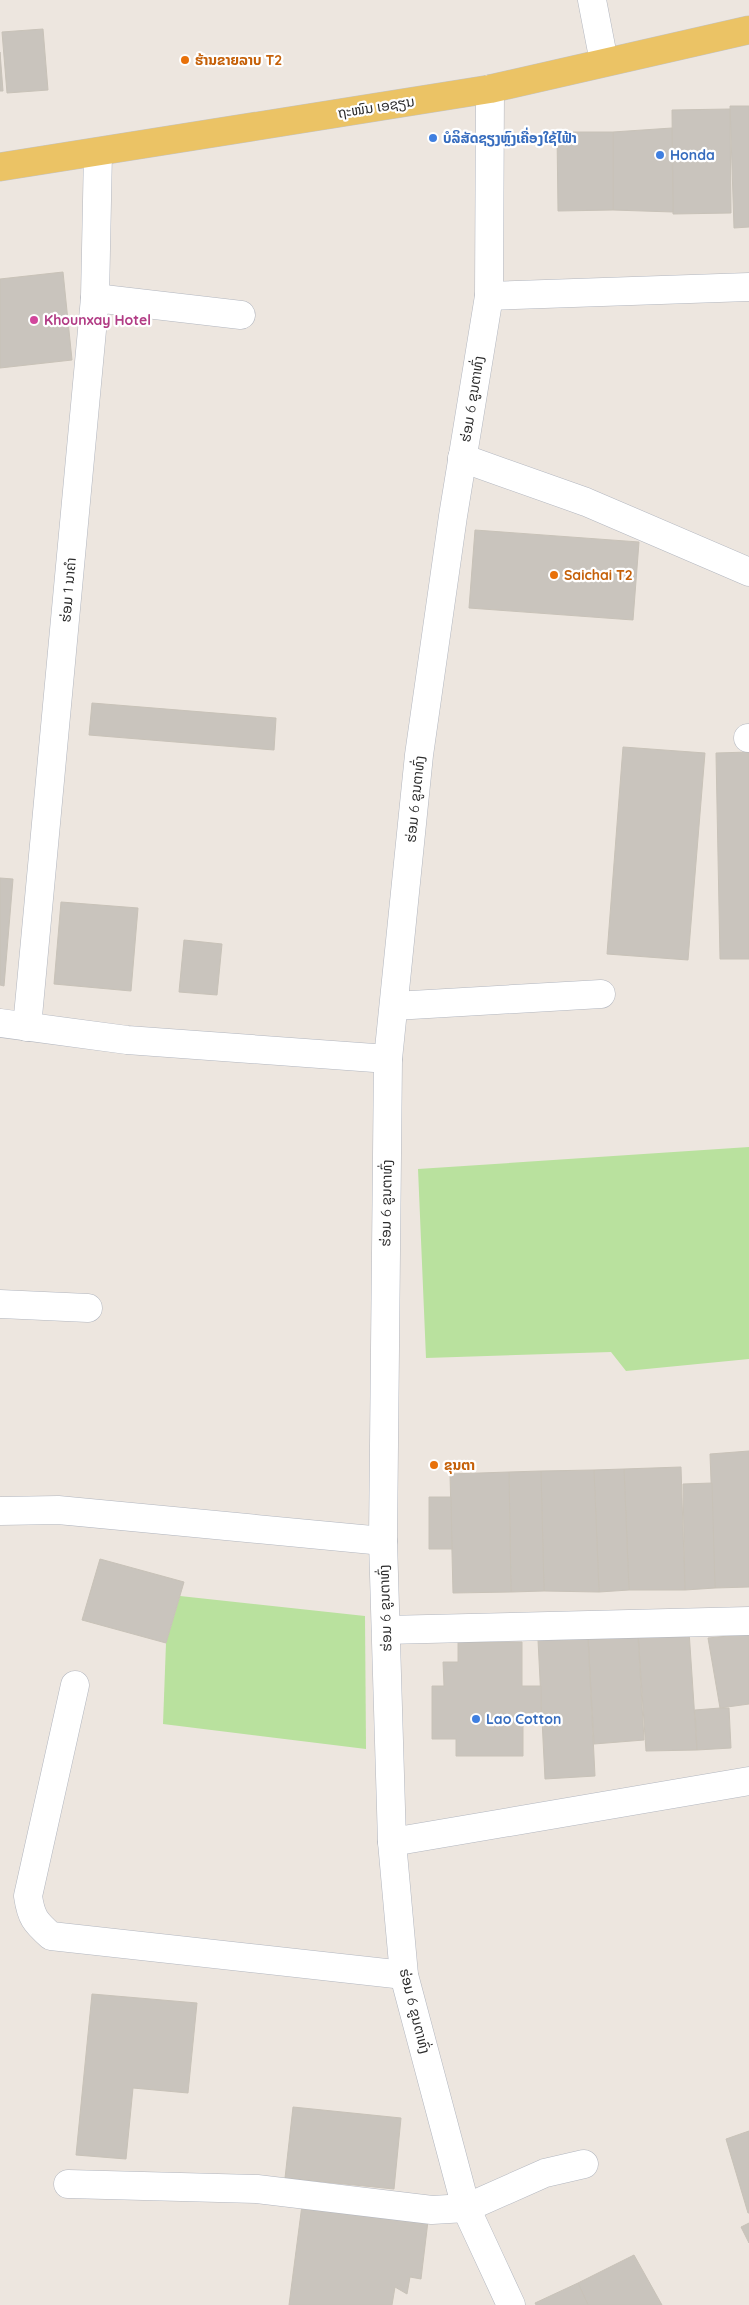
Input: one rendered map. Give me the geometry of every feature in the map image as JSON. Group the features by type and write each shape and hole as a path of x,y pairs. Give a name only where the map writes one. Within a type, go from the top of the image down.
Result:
{"main road":[{"name":"ຖະໜົນ ເອຊຽນ","path":"0,167 490,89 749,30"}],"street":[{"path":"592,0 604,62"},
{"name":"ຮ່ອມ 6 ຂູນຕາທົ່ງ","path":"490,89 489,296 462,458 419,755 388,1059 383,1541 392,1842 404,1975 466,2208 511,2305"},
{"name":"ຮ່ອມ 1 ນາຄຳ","path":"27,1027 95,298 98,152"},
{"path":"489,296 749,287"},
{"path":"95,298 241,315"},
{"path":"462,458 586,502 749,572"},
{"path":"394,1006 601,994"},
{"path":"0,1023 127,1040 388,1059"},
{"path":"0,1304 88,1308"},
{"path":"0,1511 58,1510 383,1541"},
{"path":"386,1630 749,1621"},
{"path":"75,1685 28,1896 30,1913 37,1924 51,1936 404,1975"},
{"path":"392,1842 749,1781"},
{"path":"68,2184 256,2189 432,2210 466,2208 545,2173 584,2164"}],"green space":[{"path":"749,1147 749,1359 626,1371 611,1352 426,1358 418,1169"},
{"path":"180,1596 365,1616 366,1749 163,1724 166,1643"}],"building":[{"path":"43,29 48,90 7,93 2,32"},
{"path":"0,52 3,91 0,91"},
{"path":"730,106 749,106 749,227 734,228"},
{"path":"730,109 731,213 673,214 672,110"},
{"path":"672,128 673,212 613,210 613,132"},
{"path":"557,132 613,132 613,210 558,211"},
{"name":"Khounxay Hotel","path":"63,272 72,360 0,368 0,279"},
{"name":"Saichai T2","path":"475,530 639,542 633,620 469,608"},
{"path":"92,703 276,718 274,750 89,735"},
{"path":"623,747 705,753 688,960 607,954"},
{"path":"749,752 749,959 720,959 716,753"},
{"path":"0,878 13,879 4,986 0,985"},
{"path":"61,902 138,908 131,991 54,984"},
{"path":"184,940 222,944 217,995 179,992"},
{"path":"749,1451 749,1587 715,1588 710,1454"},
{"path":"681,1467 685,1590 629,1590 624,1469"},
{"path":"624,1469 629,1590 599,1592 594,1470"},
{"path":"594,1470 599,1592 544,1591 541,1471"},
{"path":"541,1471 544,1591 511,1592 509,1472"},
{"path":"509,1472 511,1592 453,1593 450,1474"},
{"path":"712,1483 715,1588 685,1590 683,1484"},
{"path":"429,1497 451,1497 452,1549 429,1549"},
{"path":"100,1559 184,1582 166,1643 82,1620"},
{"path":"689,1631 697,1750 646,1751 638,1634"},
{"path":"638,1634 644,1740 594,1744 588,1637"},
{"path":"749,1634 749,1704 720,1708 708,1638"},
{"path":"588,1637 595,1776 545,1779 538,1640"},
{"path":"458,1642 522,1642 522,1686 541,1686 541,1712 523,1713 523,1756 456,1756 456,1739 432,1739 432,1686 444,1686 443,1662 458,1662"},
{"path":"729,1708 731,1748 697,1750 695,1710"},
{"path":"92,1994 197,2003 188,2093 133,2088 126,2159 76,2155"},
{"path":"293,2107 401,2118 394,2189 285,2178"},
{"path":"749,2131 749,2213 748,2213 726,2139"},
{"path":"302,2205 428,2221 421,2279 410,2277 407,2294 395,2287 392,2305 289,2305"},
{"path":"749,2223 749,2243 741,2227"},
{"path":"634,2255 662,2305 588,2305 578,2283"},
{"path":"578,2283 588,2305 536,2305 535,2303"}],"place":[{"name":"ຮ້ານຂາຍລາບ T2","path":"185,60"},
{"name":"ບໍລິສັດຊຽງຫຼົງເຄື່ອງໃຊ້ໄຟ້າ","path":"433,138"},
{"name":"Honda","path":"660,155"},
{"name":"Khounxay Hotel","path":"34,320"},
{"name":"Saichai T2","path":"554,575"},
{"name":"ຂຸນຕາ","path":"434,1465"},
{"name":"Lao Cotton","path":"476,1719"}]}
